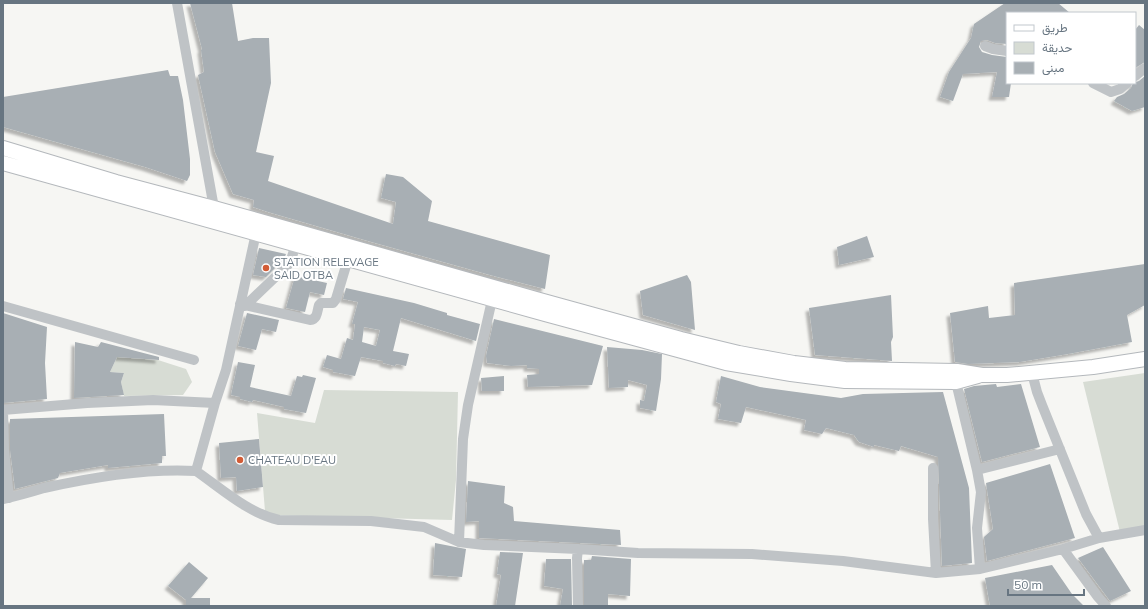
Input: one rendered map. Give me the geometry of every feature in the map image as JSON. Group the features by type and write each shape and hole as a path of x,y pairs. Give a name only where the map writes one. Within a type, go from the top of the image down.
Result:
{"main road":[{"path":"3,148 116,182 214,208 680,339 739,353 794,363 845,369 957,371 982,375 1032,373 1093,367 1145,359"},
{"path":"3,164 296,244 492,300 716,360 754,368 845,381 956,382 982,375"}],"street":[{"path":"177,3 214,208"},
{"path":"985,46 1006,51"},
{"path":"1136,75 1145,68"},
{"path":"1095,84 1111,92 1120,89 1126,84"},
{"path":"196,471 226,370 242,305 256,233"},
{"path":"242,305 290,263 296,244"},
{"path":"242,305 314,320 316,318 318,305 321,303 333,303 336,299 348,259"},
{"path":"459,542 463,439 468,406 492,300"},
{"path":"3,306 194,360"},
{"path":"1032,373 1037,392 1086,514 1099,538"},
{"path":"956,382 981,492 977,528 980,569"},
{"path":"215,403 154,400 87,403 3,410 6,498 45,488 144,472 174,470 196,471 239,501 267,517 279,520 371,521 424,527 459,542 484,545 638,553 752,554 843,562 936,573 980,569 1063,549 1099,538 1145,530"},
{"path":"977,470 1060,449"},
{"path":"933,468 933,519 936,573"},
{"path":"578,549 578,606"},
{"path":"1063,549 1106,606"}],"green space":[{"path":"117,357 158,360 186,369 192,382 183,395 124,396 121,382 124,373 110,372"},
{"path":"1145,373 1145,529 1120,532 1083,382"},
{"path":"324,390 458,392 456,480 452,520 269,515 265,511 257,413 315,423"}],"building":[{"path":"190,3 232,3 238,41 253,38 269,38 271,83 256,152 274,156 268,181 393,224 396,202 381,198 386,174 403,177 432,201 428,221 550,255 545,289 490,275 268,212 253,207 254,200 233,194 215,152 198,75 204,72 202,49"},
{"path":"1005,3 1058,3 1069,12 1006,12 1006,44 995,43 987,40 981,41 979,47 982,52 1006,57 1006,84 1011,84 1009,97 992,97 997,72 963,74 953,101 940,97 949,72 971,38 974,24"},
{"path":"1139,25 1145,30 1145,62 1136,67 1136,29"},
{"path":"168,70 170,76 178,76 183,100 190,159 190,175 187,181 145,167 3,127 3,97"},
{"path":"1145,76 1145,107 1132,111 1114,101 1117,97 1124,94 1131,88 1133,84 1136,84 1136,82"},
{"path":"867,236 874,257 839,265 837,247"},
{"name":"STATION RELEVAGE SAID OTBA","path":"259,248 286,254 284,259 266,277 253,275"},
{"path":"1145,264 1145,305 1127,315 1132,342 1020,362 968,364 955,362 950,313 988,306 989,318 1015,315 1014,283"},
{"path":"687,275 691,282 695,330 643,315 640,291"},
{"path":"295,276 327,283 324,295 310,292 305,312 286,308"},
{"path":"346,288 414,303 447,313 447,315 480,324 476,341 401,318 393,351 409,354 406,366 396,364 395,366 383,363 383,361 361,357 355,376 333,372 333,370 323,367 327,355 341,359 347,338 353,340 355,324 352,324 358,302 343,299","holes":["364,327 380,330 376,346 362,342"]},
{"path":"891,295 893,337 891,342 892,361 815,355 809,308"},
{"path":"3,313 47,327 45,363 47,399 3,403"},
{"path":"247,313 279,320 276,332 262,329 256,350 238,346"},
{"path":"494,319 603,346 592,385 528,387 527,375 539,374 539,369 527,368 527,365 511,366 487,363 486,356"},
{"path":"75,342 98,347 101,342 159,357 159,360 117,357 110,372 124,373 121,382 124,395 74,398"},
{"path":"607,347 642,350 662,354 661,379 656,411 640,408 640,400 644,401 647,385 628,380 628,387 609,388"},
{"path":"238,362 255,365 250,387 291,396 297,376 302,377 303,375 316,378 306,413 284,409 284,407 253,400 252,402 231,395"},
{"path":"504,376 504,391 482,391 481,378"},
{"path":"721,376 760,387 841,398 863,394 943,392 969,488 972,563 942,566 938,457 901,446 899,451 874,445 874,447 859,442 854,435 826,428 822,434 804,430 806,420 746,407 741,423 718,419 721,404 716,402"},
{"path":"996,384 997,387 1021,384 1040,447 982,462 964,389 974,386"},
{"path":"164,414 166,456 162,456 162,463 108,468 108,465 60,473 58,478 15,489 10,450 10,419"},
{"name":"CHATEAU D'EAU","path":"259,439 263,487 237,491 236,477 221,478 219,443"},
{"path":"1050,464 1075,538 987,561 984,537 993,529 986,483"},
{"path":"468,481 505,486 504,503 513,507 514,521 620,530 621,545 479,538 479,521 466,522"},
{"path":"435,543 466,549 462,577 433,575"},
{"path":"1103,547 1131,591 1110,601 1078,558"},
{"path":"500,552 523,553 515,606 496,606 501,575 497,574"},
{"path":"592,556 631,559 630,596 608,594 608,606 584,606 584,560 591,560"},
{"path":"546,559 571,559 572,606 560,606 563,589 544,586"},
{"path":"189,562 208,578 191,598 210,598 210,606 186,606 186,600 168,586"},
{"path":"1052,565 1072,594 1084,606 990,606 985,578"}],"place":[{"name":"STATION RELEVAGE SAID OTBA","path":"266,268"},
{"name":"CHATEAU D'EAU","path":"240,460"}]}
